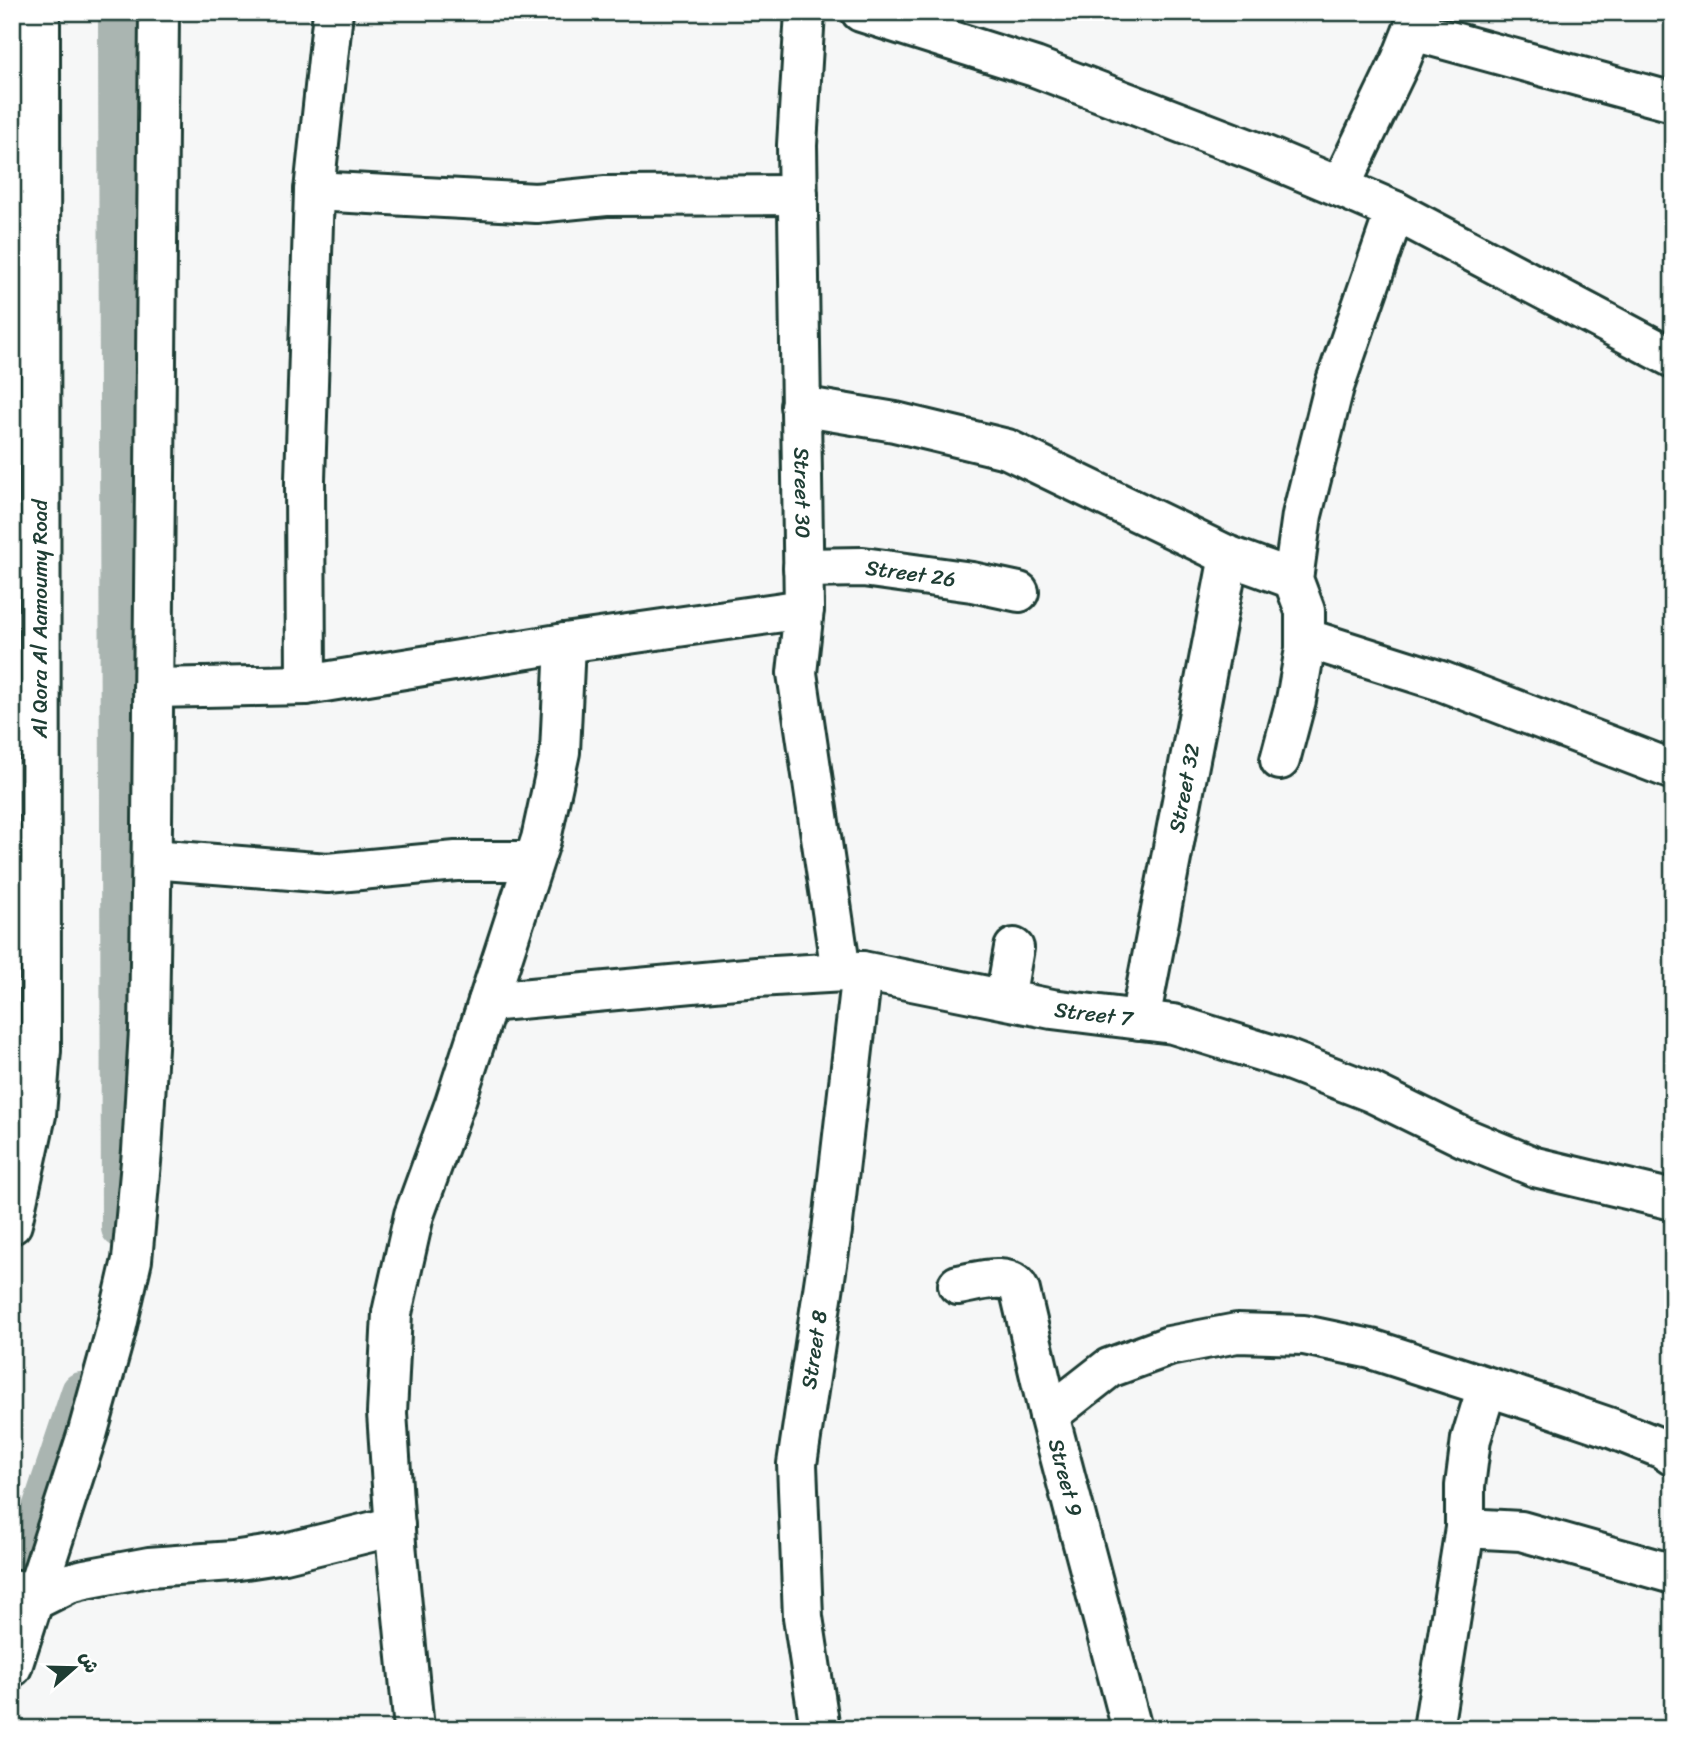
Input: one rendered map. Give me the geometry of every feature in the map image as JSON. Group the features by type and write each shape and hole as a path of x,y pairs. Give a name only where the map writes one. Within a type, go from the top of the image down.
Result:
{"street":[{"name":"Al Qora Al Aamoumy Road","path":"12,1224 36,1115 26,1047 40,12"},
{"path":"12,1667 22,1591 87,1436 132,1260 142,1151 149,1030 152,859 159,12"},
{"path":"306,685 304,481 314,191 333,12"},
{"name":"Street 30","path":"805,12 797,145 804,609 797,673 852,971"},
{"path":"861,12 1035,67 1340,187 1395,211 1673,358"},
{"path":"1340,187 1416,22 1673,102"},
{"path":"314,191 536,203 606,196 798,195"},
{"path":"1280,760 1296,700 1305,649 1305,611 1293,579 1302,516 1334,387 1395,211"},
{"path":"800,406 895,422 1007,449 1229,556 1293,579"},
{"name":"Street 32","path":"1140,1020 1229,556"},
{"name":"Street 26","path":"803,568 863,567 972,582 1019,592"},
{"path":"153,688 306,685 565,643 804,609"},
{"path":"1305,638 1441,681 1673,769"},
{"path":"414,1729 387,1413 392,1313 414,1215 455,1103 541,839 560,752 565,643"},
{"path":"152,859 328,873 456,861 533,861"},
{"path":"1005,999 1014,948"},
{"name":"Street 7","path":"488,1002 852,971 1052,1009 1173,1024 1286,1059 1371,1092 1465,1138 1535,1167 1673,1199"},
{"name":"Street 8","path":"820,1729 803,1617 797,1464 832,1231 852,971"},
{"name":"Street 9","path":"958,1285 1002,1279 1010,1279 1016,1284 1132,1729"},
{"path":"1049,1415 1109,1368 1169,1346 1237,1333 1304,1335 1371,1349 1488,1387 1611,1428 1663,1449 1673,1456"},
{"path":"1433,1729 1465,1528 1465,1486 1471,1440 1488,1387"},
{"path":"22,1591 41,1597 85,1579 149,1567 232,1561 285,1553 395,1526"},
{"path":"1465,1528 1521,1531 1672,1571"}],"waterway":[{"path":"118,12 121,1228"},
{"path":"12,1598 81,1392"}]}
